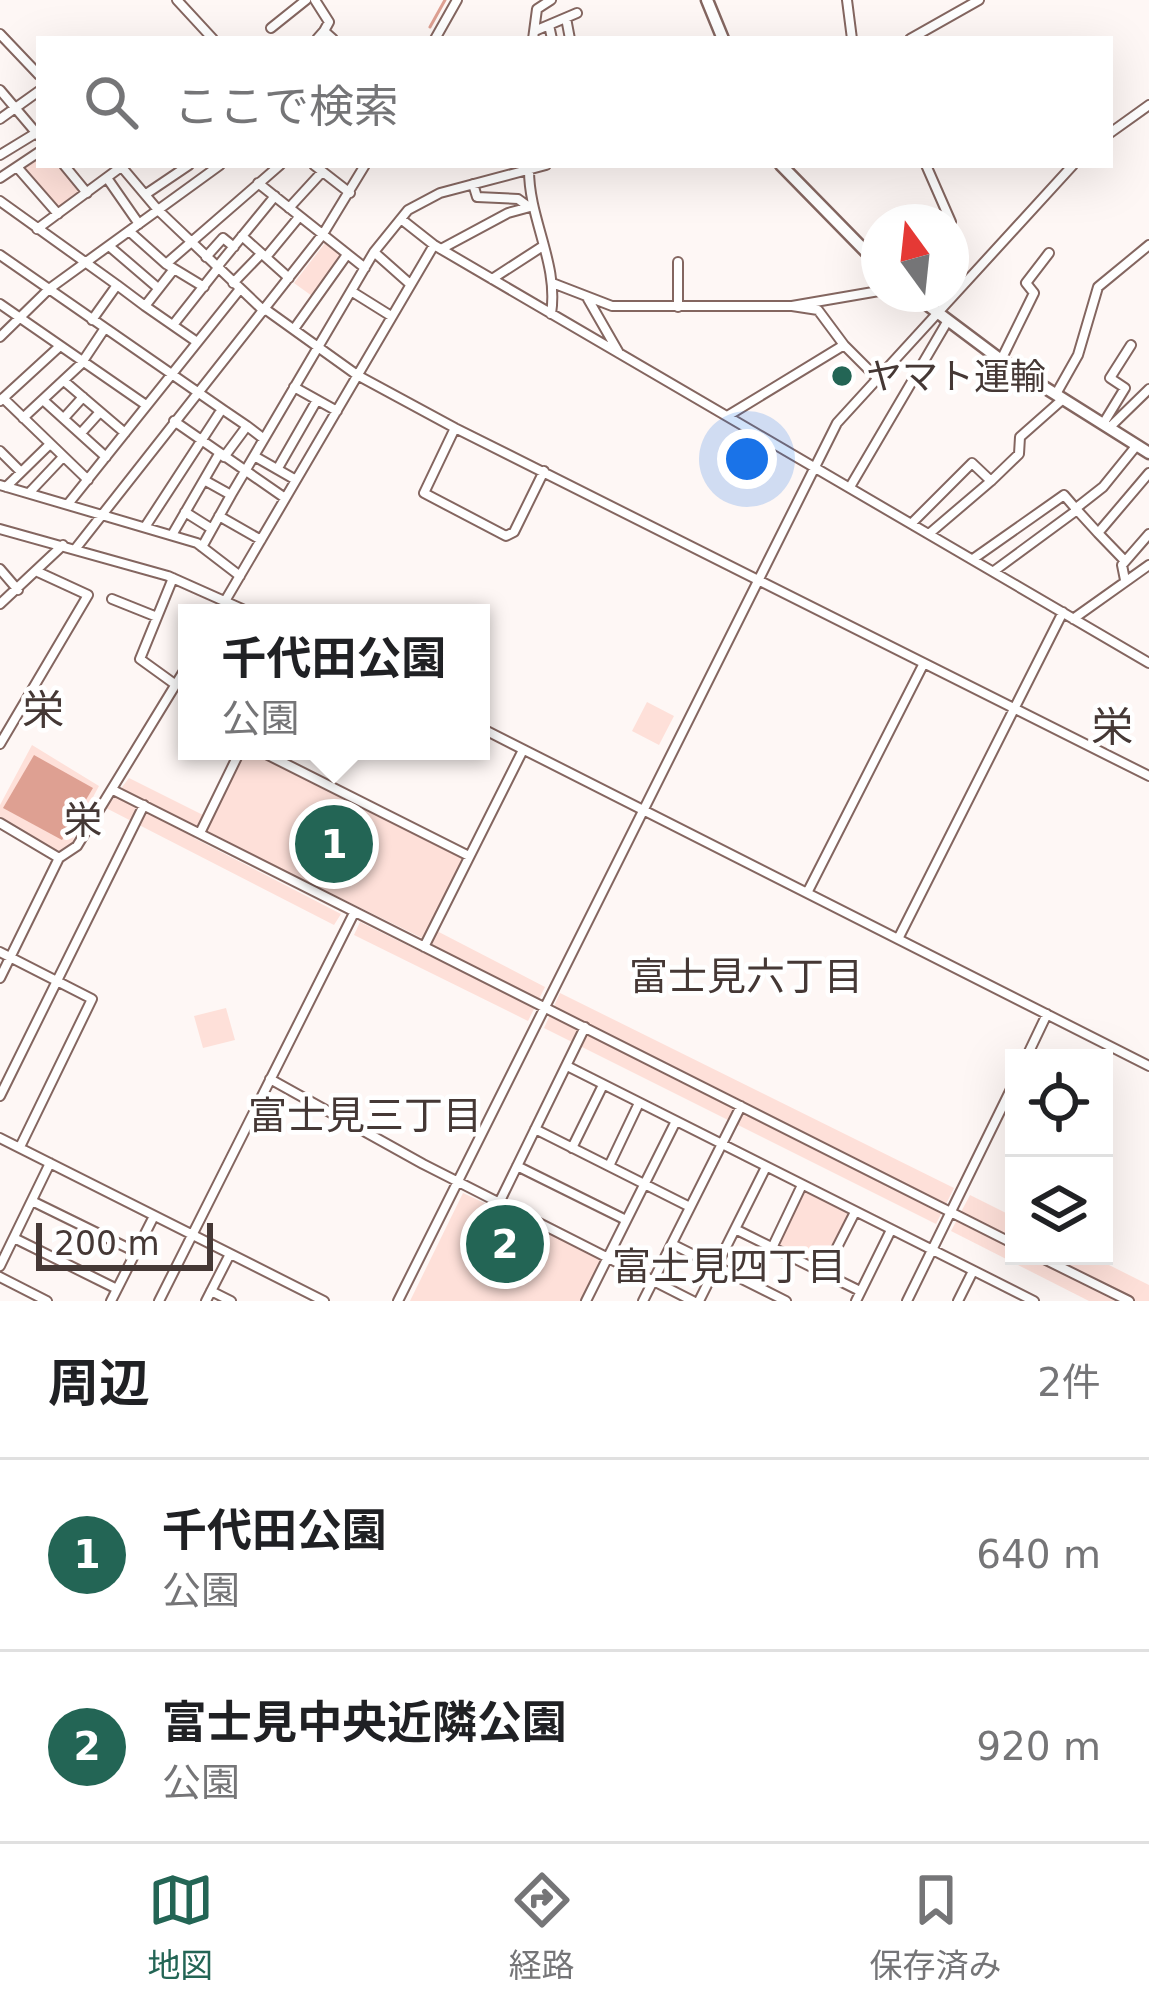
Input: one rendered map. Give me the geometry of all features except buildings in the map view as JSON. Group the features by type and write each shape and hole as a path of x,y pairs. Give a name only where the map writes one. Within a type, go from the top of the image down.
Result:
{"main road":[{"path":"707,0 722,36"},
{"path":"784,168 861,247"},
{"path":"935,312 1001,360 1143,449"}],"street":[{"path":"177,0 210,36"},
{"path":"271,28 310,0 329,22 325,36"},
{"path":"437,36 457,0"},
{"path":"535,34 537,9 551,0"},
{"path":"847,0 852,36"},
{"path":"917,36 980,0"},
{"path":"535,34 577,13"},
{"path":"566,18 569,36"},
{"path":"549,25 551,36"},
{"path":"932,28 936,36"},
{"path":"0,34 36,72"},
{"path":"0,91 36,132"},
{"path":"0,119 36,93"},
{"path":"1113,132 1149,105"},
{"path":"0,155 36,135"},
{"path":"0,178 36,154"},
{"path":"17,167 58,214"},
{"path":"66,168 87,193"},
{"path":"37,229 118,168"},
{"path":"123,168 158,210 237,286 357,375 1149,776"},
{"path":"146,194 185,168"},
{"path":"0,337 49,289 216,168"},
{"path":"145,306 188,239 276,168"},
{"path":"317,168 350,193"},
{"path":"76,548 323,234 363,168"},
{"path":"202,547 374,252 401,219 429,198 526,168"},
{"path":"529,168 530,208 555,284 550,314"},
{"path":"927,168 943,204"},
{"path":"850,487 943,319 1018,219 1070,168"},
{"path":"290,208 322,172"},
{"path":"106,178 140,224"},
{"path":"257,183 365,268"},
{"path":"473,184 478,196 518,199 530,208"},
{"path":"173,325 275,196"},
{"path":"2,206 197,342"},
{"path":"223,604 410,284 437,247 508,213 530,208"},
{"path":"68,505 237,286 299,217"},
{"path":"401,219 437,247 1149,663"},
{"path":"129,231 204,287"},
{"path":"242,236 289,278"},
{"path":"206,257 223,238 234,247"},
{"path":"930,533 1018,454 1020,437 1060,396 1098,287 1149,245"},
{"path":"109,246 158,289"},
{"path":"492,279 543,246"},
{"path":"374,252 410,284"},
{"path":"1001,360 1034,293 1026,283 1049,253"},
{"path":"0,256 264,439"},
{"path":"294,329 346,256"},
{"path":"678,262 678,307"},
{"path":"555,284 612,306 792,306 861,294"},
{"path":"92,320 117,285"},
{"path":"351,290 391,316"},
{"path":"588,298 619,353"},
{"path":"0,304 146,405"},
{"path":"792,306 820,311 844,345 875,376"},
{"path":"398,1301 813,466 837,423 875,376 943,319"},
{"path":"22,418 83,361 105,328"},
{"path":"727,415 844,345"},
{"path":"1106,426 1125,388 1111,377 1131,345"},
{"path":"60,346 1,399 88,480"},
{"path":"64,381 124,433"},
{"path":"294,387 337,411"},
{"path":"1106,426 1149,389"},
{"path":"64,418 83,397"},
{"path":"44,400 106,457"},
{"path":"278,468 317,400"},
{"path":"145,527 221,409"},
{"path":"80,433 100,412"},
{"path":"174,421 244,474 285,498"},
{"path":"172,536 205,480 247,426"},
{"path":"455,428 424,493 503,535 514,532 544,471"},
{"path":"3,486 49,445"},
{"path":"994,571 1103,487 1143,449"},
{"path":"0,451 21,472"},
{"path":"254,456 296,479"},
{"path":"29,493 63,457"},
{"path":"912,523 972,463 991,481"},
{"path":"1098,533 1149,473"},
{"path":"205,480 231,495"},
{"path":"3,486 104,513 202,547 239,576"},
{"path":"973,559 1059,494 1125,561"},
{"path":"185,512 212,529"},
{"path":"220,516 261,541"},
{"path":"0,529 173,578 232,604"},
{"path":"1125,580 1125,561 1149,534"},
{"path":"0,604 63,545"},
{"path":"1073,619 1149,565"},
{"path":"0,568 18,590"},
{"path":"0,743 88,595 38,572"},
{"path":"173,578 140,659 176,685"},
{"path":"112,599 157,617"},
{"path":"898,939 1063,612"},
{"path":"807,893 924,663"},
{"path":"0,978 59,858 77,846 178,682"},
{"path":"490,733 1149,1066"},
{"path":"424,947 524,750"},
{"path":"200,833 236,760"},
{"path":"278,760 470,856"},
{"path":"113,790 1005,1240"},
{"path":"0,1096 144,805"},
{"path":"0,823 59,858"},
{"path":"159,1301 354,913"},
{"path":"0,952 92,999 20,1148"},
{"path":"1030,1049 1047,1014"},
{"path":"499,1203 585,1027"},
{"path":"566,1066 1034,1301"},
{"path":"270,1079 457,1182 696,1301 766,1166"},
{"path":"572,1148 604,1085"},
{"path":"907,1301 1005,1102"},
{"path":"608,1166 640,1103"},
{"path":"643,1301 740,1106"},
{"path":"586,1301 676,1121"},
{"path":"535,1129 690,1207"},
{"path":"0,1138 324,1301"},
{"path":"0,1266 50,1163"},
{"path":"517,1166 626,1220"},
{"path":"772,1248 802,1185"},
{"path":"32,1201 136,1252"},
{"path":"824,1273 855,1211"},
{"path":"111,1301 154,1216"},
{"path":"734,1229 824,1273 858,1296 891,1230"},
{"path":"14,1238 117,1289"},
{"path":"672,1244 786,1301"},
{"path":"206,1301 230,1254"},
{"path":"1056,1265 1129,1301"},
{"path":"958,1301 973,1271"},
{"path":"0,1277 47,1301"},
{"path":"1003,1301 1009,1289"},
{"path":"211,1291 231,1301"}],"shaded area":[{"path":"36,156 36,168 63,168 82,191 59,210 21,166"},
{"path":"325,243 342,254 312,296 294,283"},
{"path":"647,702 674,716 659,745 632,731"},
{"path":"32,745 99,786 73,834 74,843 58,852 0,818 0,805"},
{"path":"34,755 93,788 62,840 3,808"},
{"path":"239,760 273,760 464,856 424,939 204,831"},
{"path":"129,778 205,816 194,838 341,914 334,925 106,808"},
{"path":"360,922 423,953 435,930 545,987 528,1021 354,935"},
{"path":"560,993 954,1188 936,1224 544,1028"},
{"path":"226,1008 235,1040 203,1048 194,1016"},
{"path":"802,1185 855,1212 824,1273 772,1248"},
{"path":"463,1193 604,1259 583,1301 410,1301"},
{"path":"970,1195 1005,1212 1005,1258 951,1231"},
{"path":"1018,1265 1109,1265 1149,1285 1149,1301 1089,1301"}],"waterway":[{"path":"430,27 445,0"}],"place":[{"name":"ヤマト運輸","path":"842,376"},
{"name":"千代田公園","path":"334,844"},
{"name":"富士見中央近隣公園","path":"505,1244"}],"district":[{"name":"栄","path":"43,710"},
{"name":"栄","path":"1112,727"},
{"name":"栄","path":"83,820"},
{"name":"富士見六丁目","path":"746,976"},
{"name":"富士見三丁目","path":"365,1115"},
{"name":"富士見四丁目","path":"729,1266"}]}
